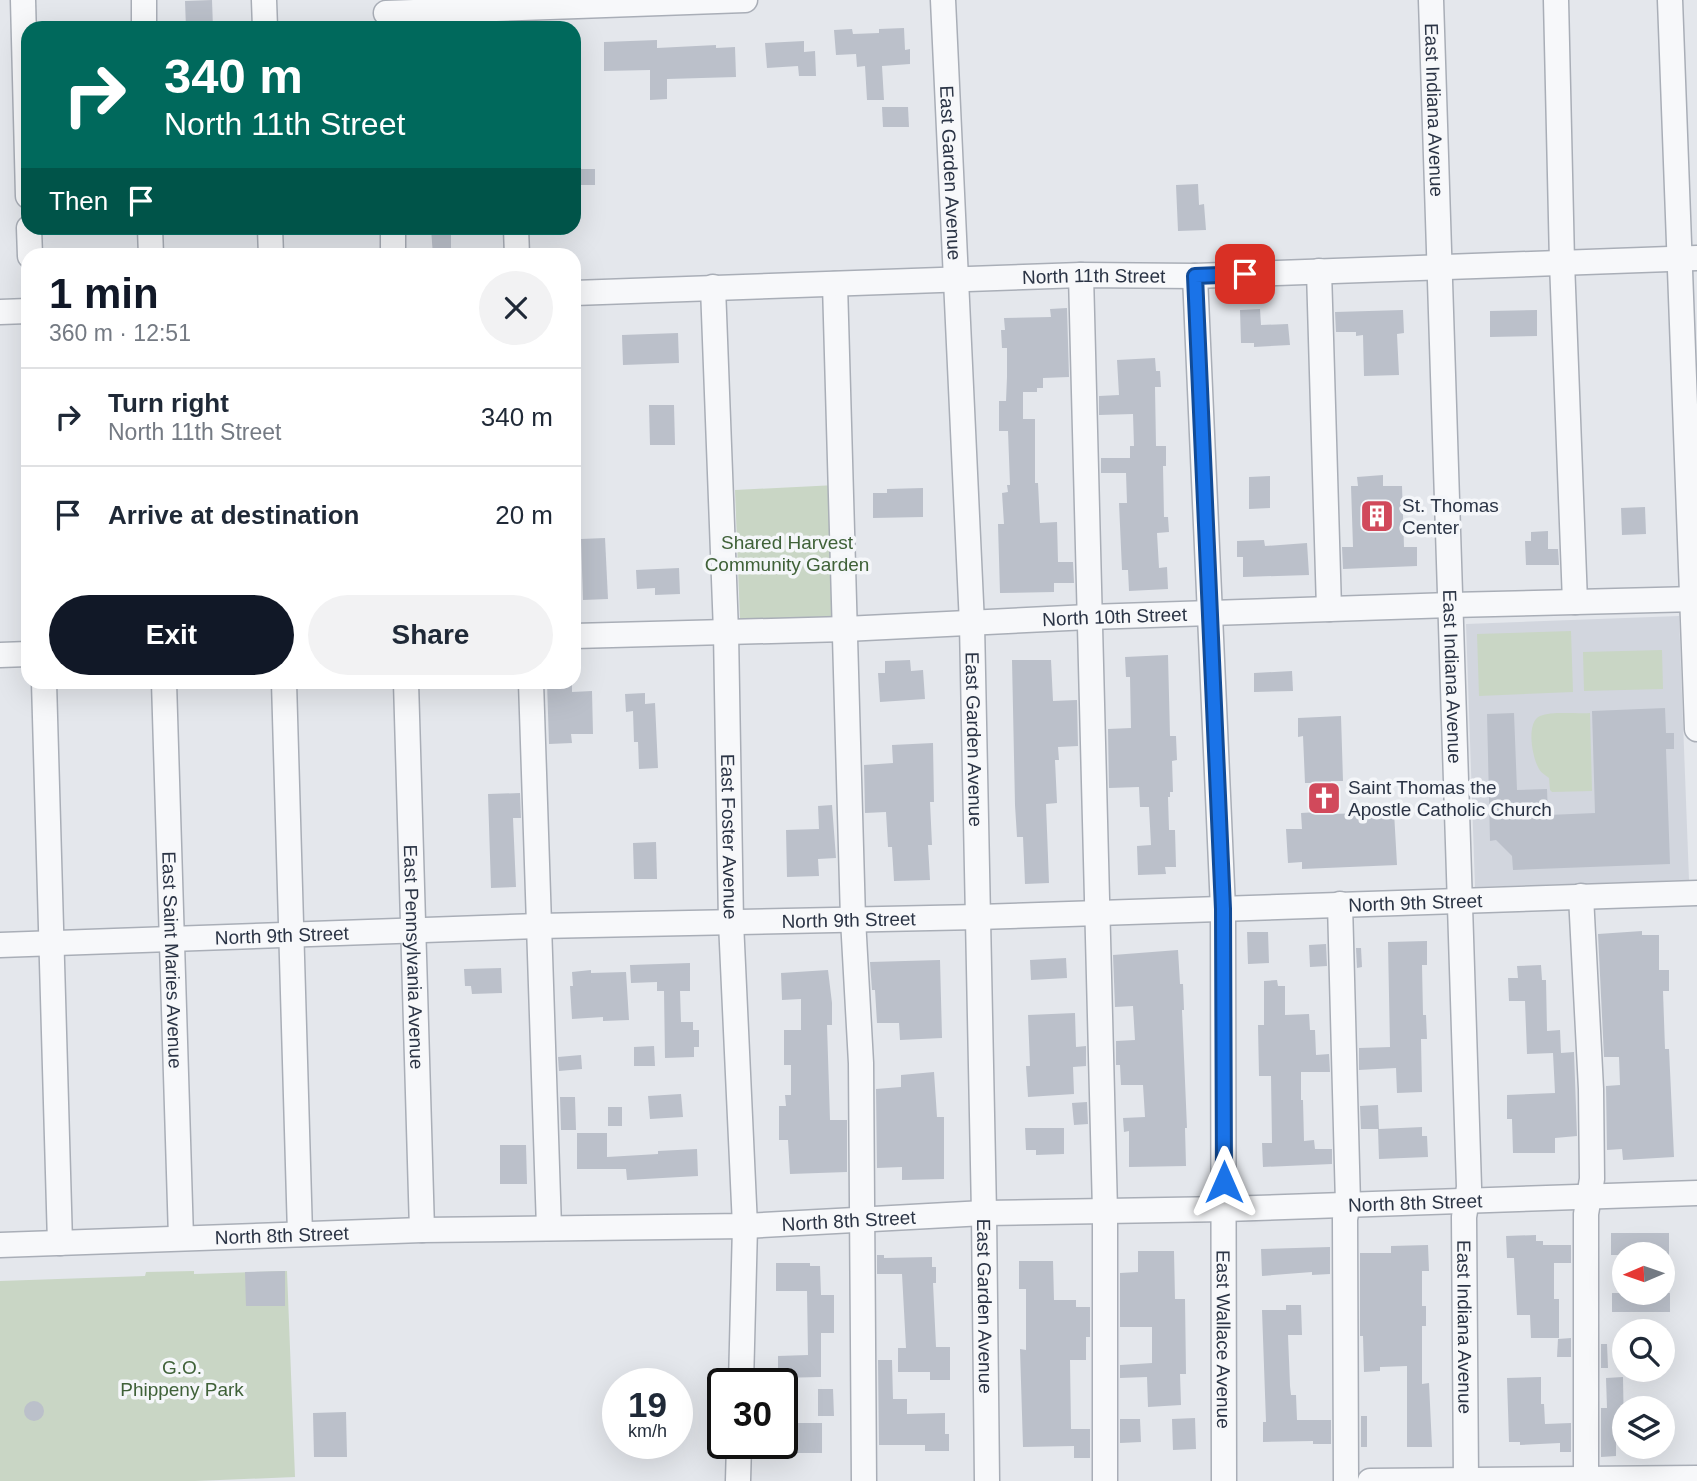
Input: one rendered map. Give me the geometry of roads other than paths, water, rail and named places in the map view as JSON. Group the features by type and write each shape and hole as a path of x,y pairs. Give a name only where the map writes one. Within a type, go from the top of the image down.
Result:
{"street":[{"path":"23,0 24,21"},
{"path":"144,0 144,21"},
{"path":"264,0 265,21"},
{"path":"386,14 509,12 682,1 745,0"},
{"name":"East Garden Avenue","path":"943,0 972,624 987,1481"},
{"name":"East Indiana Avenue","path":"1431,0 1469,1187 1464,1217 1466,1480"},
{"path":"1556,0 1562,262 1575,602"},
{"path":"1671,0 1689,259 1697,729"},
{"name":"North 11th Street","path":"581,293 1081,275 1195,276 1689,259"},
{"path":"1319,271 1329,609"},
{"path":"1081,275 1105,1211 1105,1481"},
{"name":"East Wallace Avenue","path":"1195,276 1223,909 1224,1481"},
{"path":"835,284 853,919 862,1063 864,1481"},
{"name":"East Foster Avenue","path":"713,288 726,632 731,922 745,1226 741,1368"},
{"path":"0,313 21,312"},
{"name":"North 10th Street","path":"581,636 1694,599"},
{"path":"0,655 21,654"},
{"path":"44,689 60,1243"},
{"name":"East Saint Maries Avenue","path":"164,689 181,1238"},
{"path":"284,689 300,1234"},
{"name":"East Pennsylvania Avenue","path":"406,689 422,1230"},
{"path":"531,689 549,1228"},
{"name":"North 9th Street","path":"0,945 539,926 978,917 1697,893"},
{"path":"1581,896 1591,1089 1592,1179 1586,1214 1586,1480"},
{"path":"1340,904 1348,1204 1345,1219 1346,1481"},
{"name":"North 8th Street","path":"0,1245 422,1230 745,1226 984,1213 1225,1209 1697,1193"},
{"path":"738,1481 739,1459"},
{"path":"1370,1481 1697,1478"}],"place":[{"name":"St. Thomas Center","path":"1377,516"},
{"name":"Saint Thomas the Apostle Catholic Church","path":"1324,798"}],"park label":[{"name":"Shared Harvest Community Garden","path":"787,553"},
{"name":"G.O. Phippeny Park","path":"182,1378"}]}
